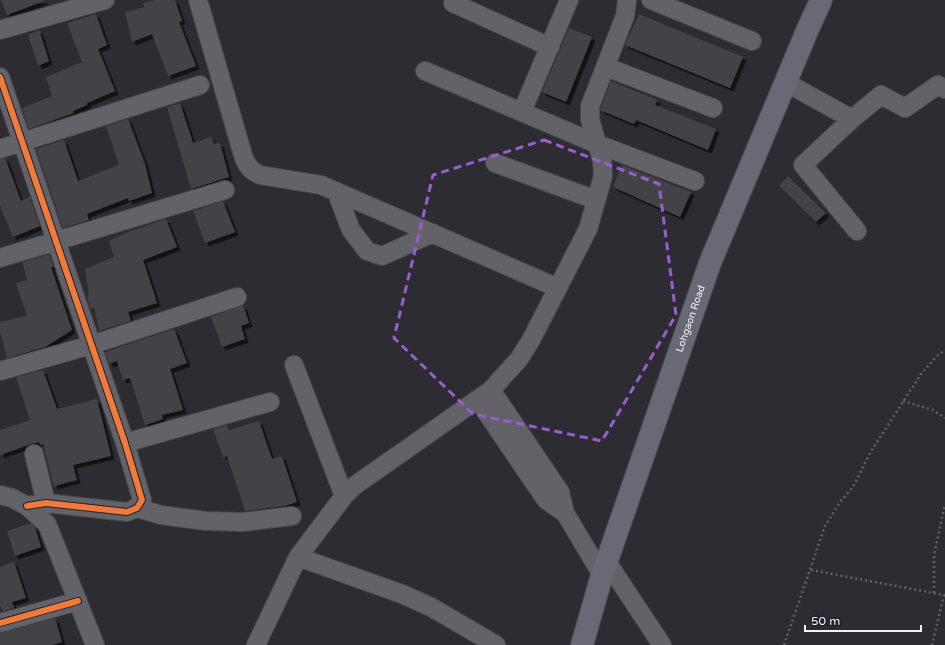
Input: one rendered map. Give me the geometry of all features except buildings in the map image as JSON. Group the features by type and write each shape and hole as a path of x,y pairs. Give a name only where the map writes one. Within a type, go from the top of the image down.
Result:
{"main road":[{"name":"Lohgaon Road","path":"582,645 605,569 710,263 785,82 821,0"}],"street":[{"path":"0,30 105,0"},
{"path":"198,0 240,145 248,168 251,171 260,175 321,185 558,288"},
{"path":"522,112 569,0"},
{"path":"256,645 298,557 344,496 354,486 485,395 519,359 531,340 588,229 603,176 602,161 590,119 590,106 625,16 628,0"},
{"path":"651,0 752,41"},
{"path":"453,3 550,47"},
{"path":"606,67 713,108"},
{"path":"425,71 597,144 696,182"},
{"path":"0,77 21,143 125,443 142,500 137,508"},
{"path":"785,82 852,119"},
{"path":"0,149 200,85"},
{"path":"857,231 803,165 852,119 881,95 905,108 938,85 945,89"},
{"path":"495,163 596,200"},
{"path":"0,258 55,240 225,190"},
{"path":"336,191 351,230 367,251 382,256 432,233"},
{"path":"0,371 90,345 237,297"},
{"path":"294,365 344,496"},
{"path":"485,395 546,500 565,513 662,645"},
{"path":"125,443 270,402"},
{"path":"34,454 46,503"},
{"path":"0,495 12,498 27,506 47,524 96,645"},
{"path":"27,506 46,503 127,512 137,508 161,514 206,521 243,522 292,516"},
{"path":"298,557 402,594 431,607 496,645"},
{"path":"0,622 78,600"}],"path":[{"path":"784,645 825,526 840,502 853,486 870,453 921,374 936,357 945,350"},
{"path":"904,401 933,410 945,418"},
{"path":"934,593 934,555 945,504"},
{"path":"811,570 944,595 932,645"}],"highlighted area":[{"path":"544,140 659,184 676,315 602,441 473,414 394,338 433,175"}],"cycle path":[{"path":"0,77 125,443 142,500 137,508 127,512 46,503 27,506"},
{"path":"0,623 78,601"}]}
